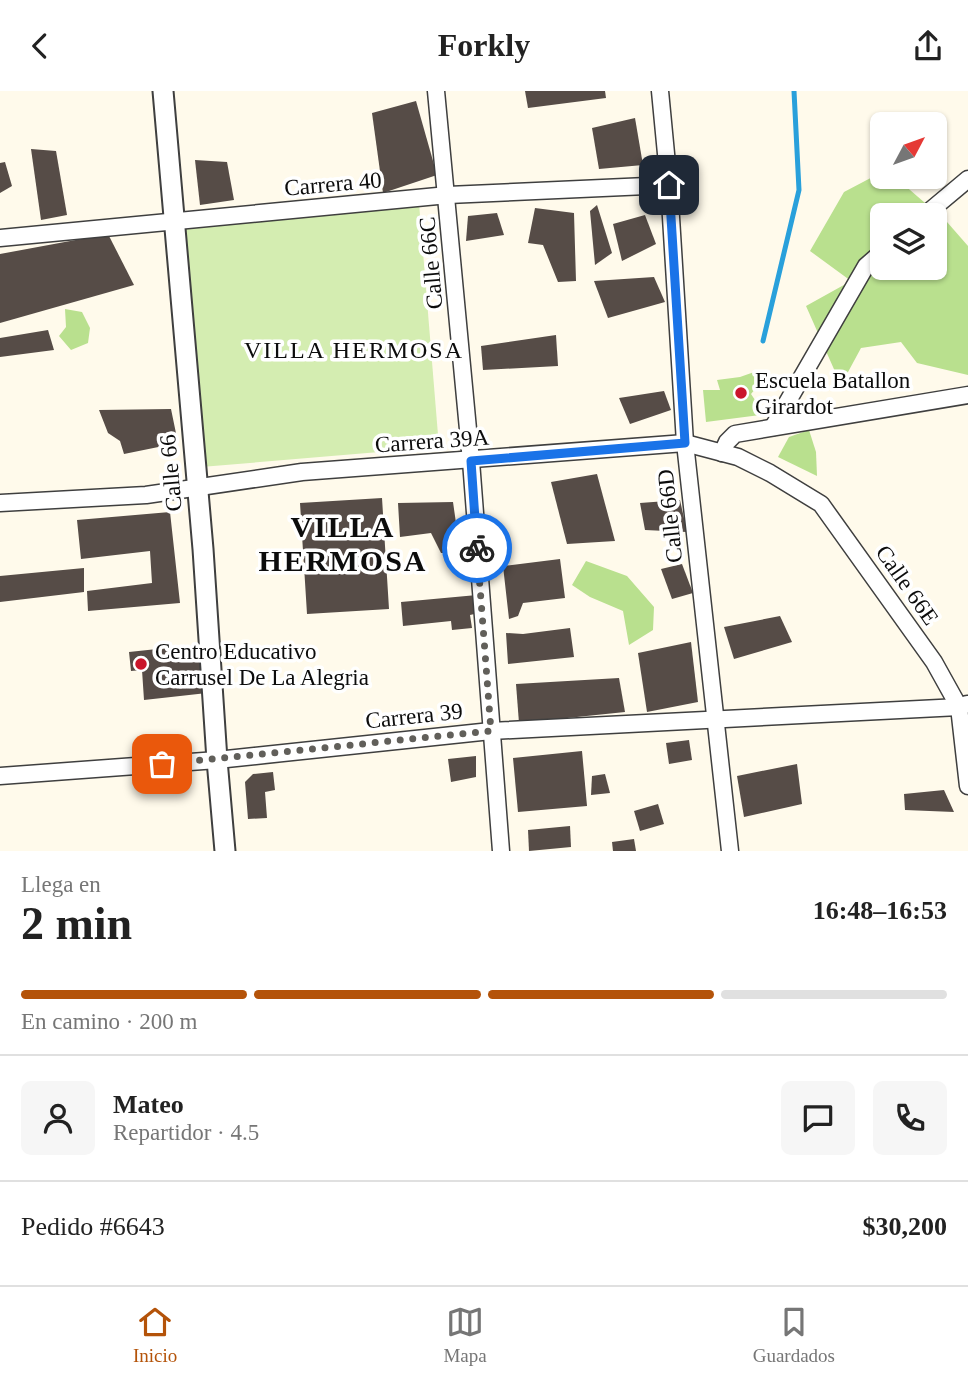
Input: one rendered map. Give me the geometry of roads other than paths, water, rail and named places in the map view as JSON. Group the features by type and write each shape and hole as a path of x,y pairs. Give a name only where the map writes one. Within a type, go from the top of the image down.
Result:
{"street":[{"name":"Calle 66","path":"163,91 203,549 216,760 225,851"},
{"name":"Calle 66C","path":"436,91 448,195 471,461 501,851"},
{"name":"Calle 66D","path":"660,91 669,185 685,443 730,851"},
{"path":"939,203 968,179"},
{"name":"Carrera 40","path":"0,237 448,195 669,185"},
{"path":"773,427 870,263"},
{"path":"722,453 727,442 736,434 968,395"},
{"name":"Carrera 39A","path":"0,503 146,495 302,472 685,443 738,457 771,473 821,504 841,531"},
{"name":"Calle 66E","path":"841,531 964,705 968,786"},
{"name":"Carrera 39","path":"0,776 216,760 491,731 964,705"}],"waterway":[{"path":"763,341 799,190 794,91"}],"place":[{"name":"Escuela Batallon Girardot","path":"741,393"},
{"name":"Centro Educativo Carrusel De La Alegria","path":"141,664"}],"district":[{"name":"VILLA HERMOSA","path":"354,350"},
{"name":"VILLA HERMOSA","path":"343,544"}]}
